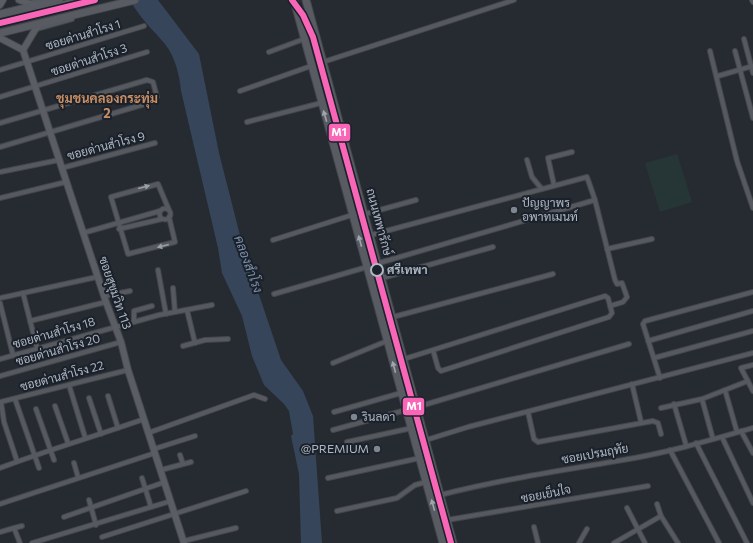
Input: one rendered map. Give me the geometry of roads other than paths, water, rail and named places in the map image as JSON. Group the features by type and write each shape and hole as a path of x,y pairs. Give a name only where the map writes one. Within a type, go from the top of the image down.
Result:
{"main road":[{"path":"0,5 3,0"},
{"path":"19,0 30,4"},
{"path":"0,14 30,4 58,0"},
{"path":"0,21 82,0"},
{"path":"0,29 122,0"},
{"path":"0,33 37,27 63,18 135,0"},
{"name":"ถนนเทพารักษ์","path":"294,0 366,267 443,543"},
{"name":"ถนนเทพารักษ์","path":"306,0 371,235 453,543"},
{"path":"0,38 23,50 37,27"},
{"name":"ซอยสุขุมวิท 113","path":"23,50 114,327 121,342 128,370 184,542"}],"street":[{"path":"30,4 44,0"},
{"path":"323,62 514,0"},
{"path":"37,27 110,8"},
{"name":"ซอยด่านสำโรง 1","path":"0,70 28,63 144,26"},
{"path":"269,52 304,39"},
{"path":"744,39 753,73"},
{"path":"710,51 718,76 737,161 753,208"},
{"path":"735,51 753,118"},
{"name":"ซอยด่านสำโรง 3","path":"0,97 36,88 147,52"},
{"path":"240,90 311,66"},
{"path":"718,76 752,66"},
{"path":"0,124 147,80 153,82 157,97 155,101 0,147"},
{"path":"247,122 321,103"},
{"name":"ซอยด่านสำโรง 9","path":"62,168 155,143"},
{"path":"554,185 548,158 572,152"},
{"path":"0,172 60,160"},
{"path":"527,160 532,178 541,188"},
{"path":"371,235 587,176 595,200 615,280 617,284 622,283 626,297 623,302 610,306"},
{"path":"0,198 66,182"},
{"path":"156,184 160,185 169,210 169,217 175,240 172,244 130,254 126,251 111,197 156,184"},
{"path":"273,240 352,215 365,214 416,200"},
{"path":"378,263 595,200"},
{"path":"83,233 164,209 169,210"},
{"path":"160,211 160,216 162,219"},
{"path":"120,230 169,217"},
{"path":"607,249 652,239"},
{"path":"382,278 493,247"},
{"path":"274,294 366,267"},
{"path":"158,270 166,314"},
{"path":"393,317 553,274"},
{"path":"0,298 98,277"},
{"path":"173,288 175,312"},
{"path":"30,321 130,291"},
{"path":"660,378 643,324 645,322 753,292"},
{"path":"23,293 37,348"},
{"path":"404,359 604,296 608,298 612,313 610,317 441,371 438,368 433,350"},
{"path":"0,303 13,355"},
{"name":"ซอยด่านสำโรง 18","path":"0,359 114,327 166,314 212,305"},
{"path":"134,322 134,311 152,306"},
{"path":"187,310 195,343"},
{"path":"648,340 753,311"},
{"path":"654,358 753,331"},
{"path":"183,346 205,340 228,339"},
{"path":"333,363 387,341"},
{"name":"ซอยด่านสำโรง 20","path":"0,376 121,342"},
{"path":"417,407 629,344"},
{"path":"426,440 753,353"},
{"path":"752,388 741,368 753,365"},
{"name":"ซอยด่านสำโรง 22","path":"1,402 128,370"},
{"path":"661,408 702,399 748,381"},
{"path":"632,384 641,422"},
{"path":"69,385 85,437"},
{"path":"725,390 739,432 753,453"},
{"path":"334,412 401,392"},
{"path":"148,433 254,395 265,399"},
{"path":"108,396 118,428"},
{"path":"90,398 101,434"},
{"path":"15,399 39,468"},
{"path":"702,399 713,439"},
{"path":"1,402 4,422 17,461"},
{"path":"674,404 686,445"},
{"path":"55,406 68,443"},
{"path":"36,409 54,460"},
{"path":"333,430 406,410"},
{"path":"528,412 534,438 538,442 641,422 656,421 661,434"},
{"path":"0,467 85,437 101,434 144,419"},
{"path":"347,442 412,428"},
{"name":"ซอยเปรมฤทัย","path":"440,495 514,478 618,461 670,450 753,428"},
{"path":"0,504 195,436"},
{"path":"722,437 753,503"},
{"path":"696,443 747,543"},
{"path":"670,450 719,543"},
{"path":"180,455 183,464"},
{"path":"328,478 420,458"},
{"path":"161,470 191,462"},
{"path":"74,463 78,478"},
{"path":"142,478 151,507"},
{"path":"64,517 146,490 165,482"},
{"path":"337,511 397,498 415,485 427,482"},
{"name":"ซอยเย็นใจ","path":"447,520 648,486"},
{"path":"102,538 246,492"},
{"path":"89,500 96,524"},
{"path":"32,543 171,501"},
{"path":"657,504 661,516 678,543"},
{"path":"627,508 645,543"},
{"path":"614,543 661,516"},
{"path":"0,532 22,526"},
{"path":"534,527 538,543"},
{"path":"14,528 20,543"},
{"path":"184,542 236,528"},
{"path":"579,543 584,536 586,529"}],"water":[{"path":"130,0 158,0 199,54 219,153 243,247 281,360 303,391 313,416 322,543 301,543 299,474 291,436 293,434 289,411 284,404 264,385 252,356 242,316 222,273 218,248 178,73 172,54 142,18"}],"place":[{"name":"ปัญญาพร อพาทเมนท์","path":"514,210"},
{"name":"ศรีเทพา","path":"377,270"},
{"name":"รินลดา","path":"354,417"},
{"name":"@PREMIUM","path":"377,449"}],"district":[{"name":"ชุมชนคลองกระทุ่ม 2","path":"107,106"}],"water label":[{"name":"คลองสำโรง","path":"249,264"}]}
